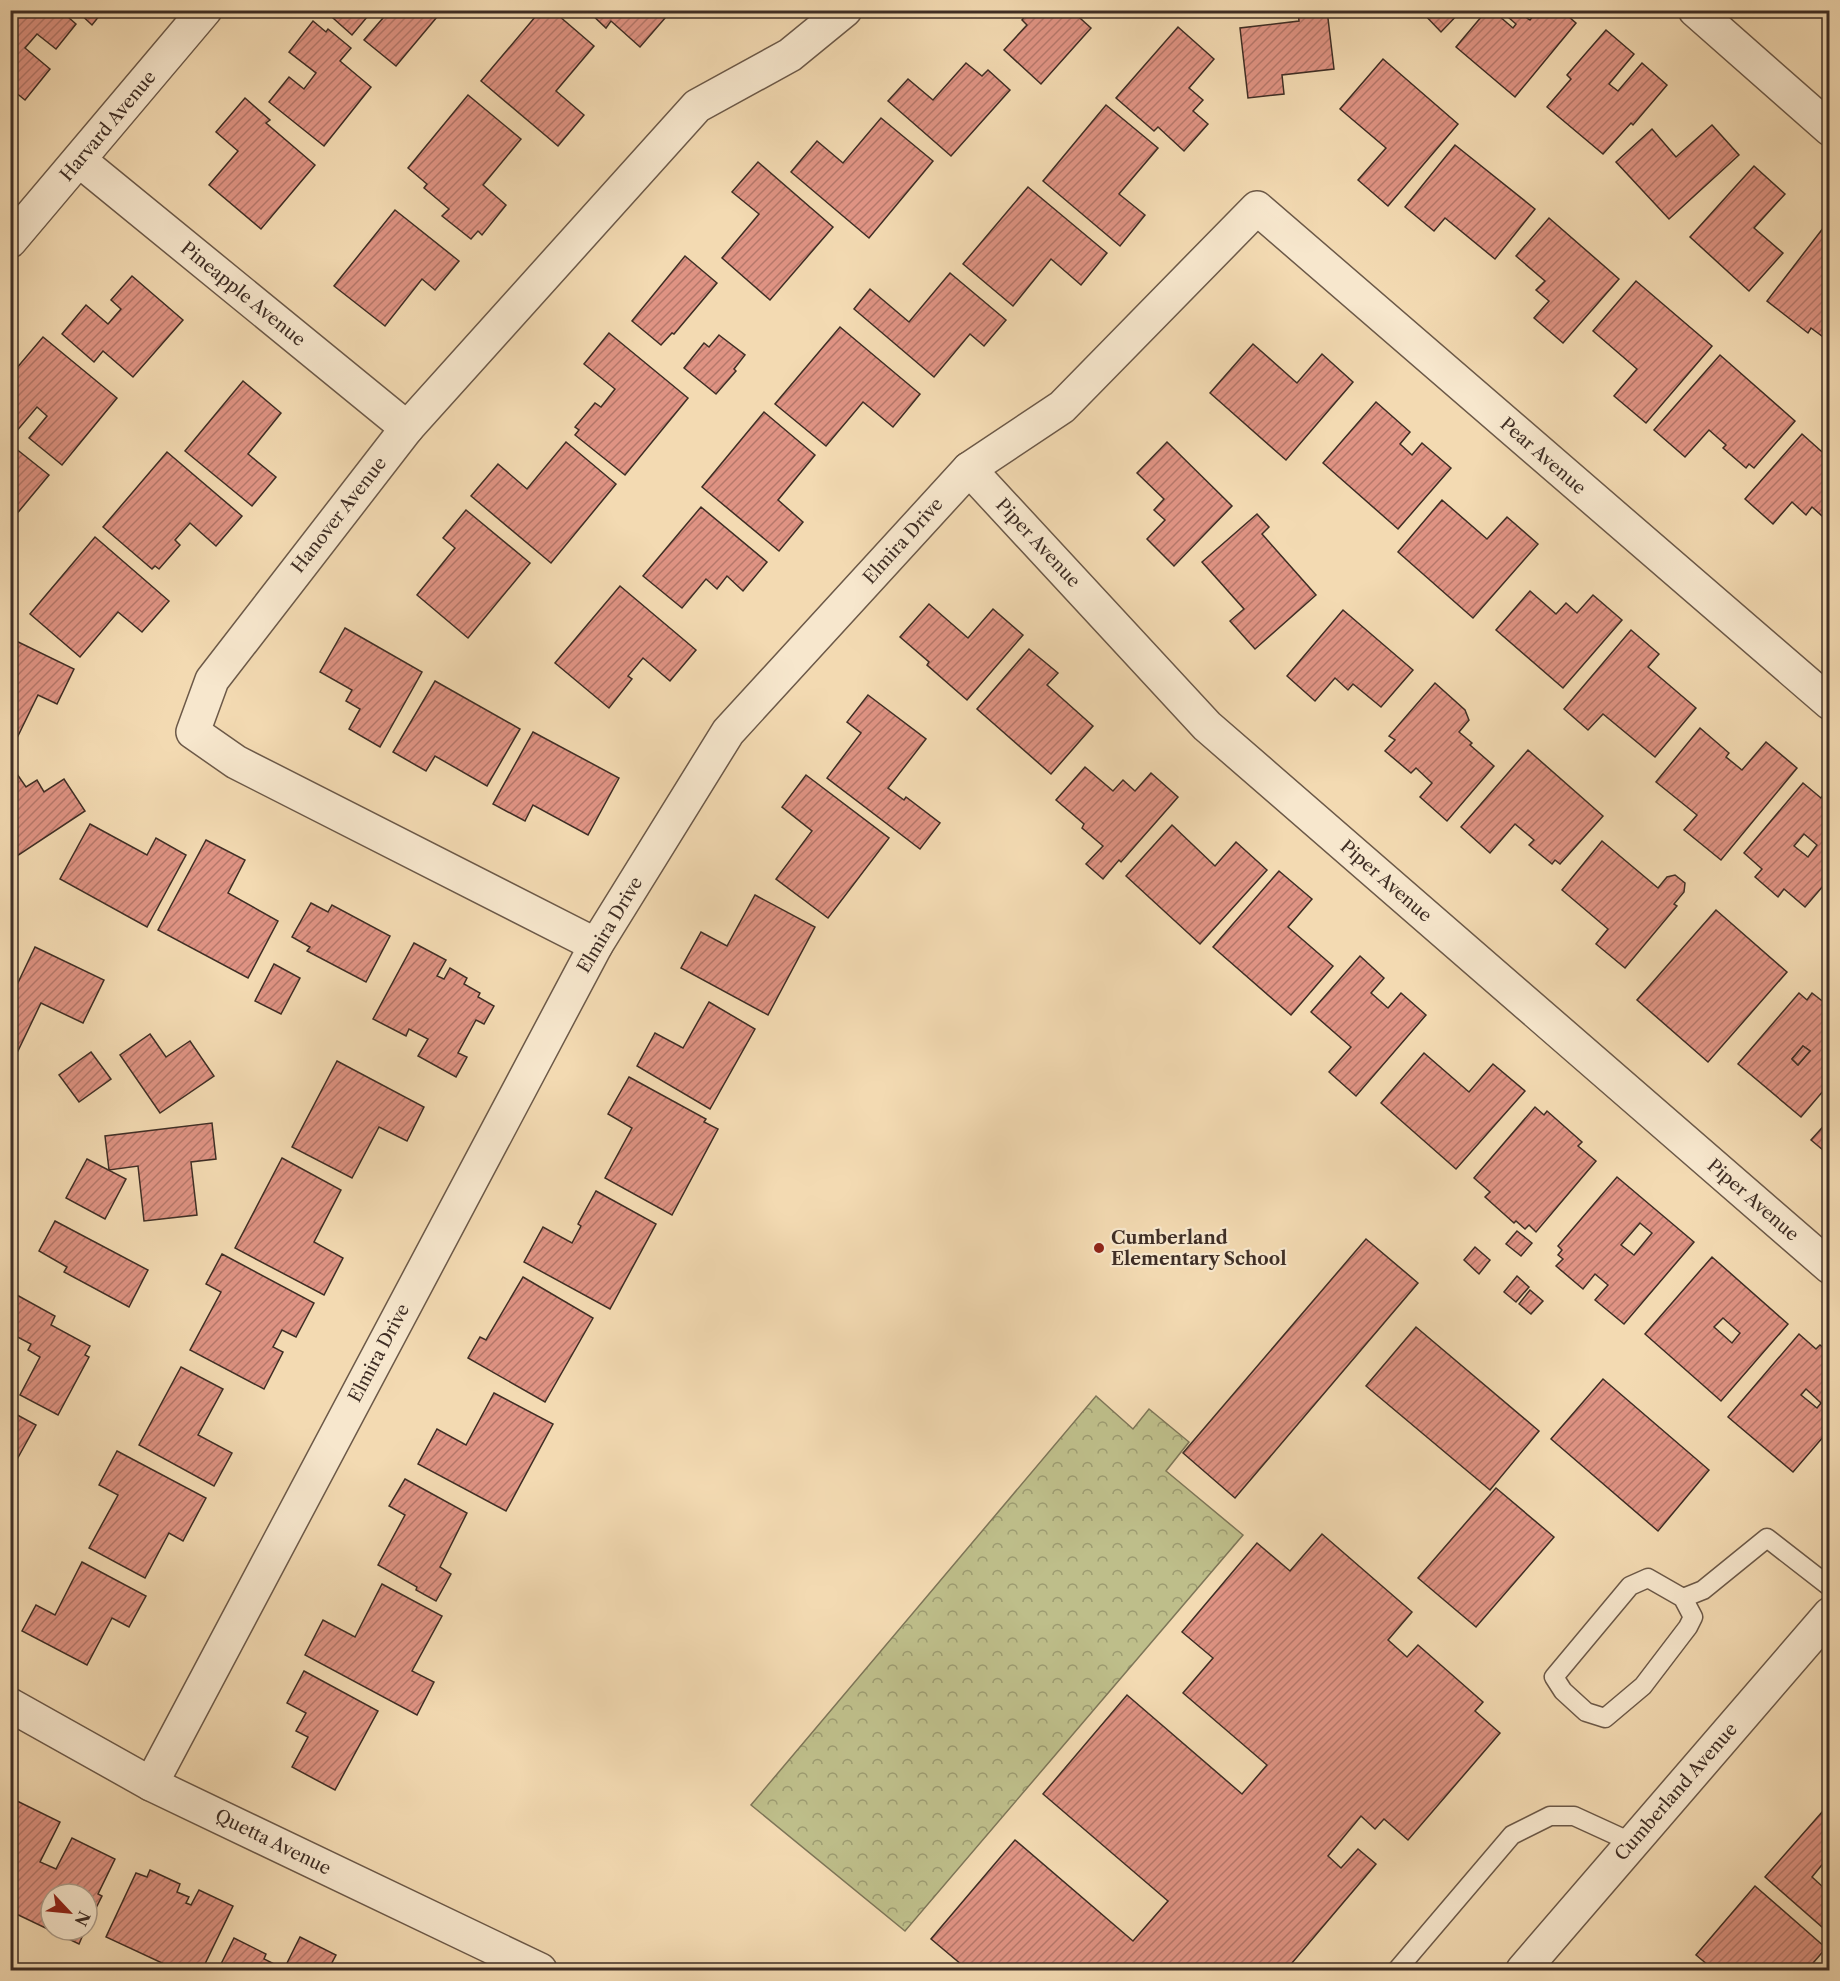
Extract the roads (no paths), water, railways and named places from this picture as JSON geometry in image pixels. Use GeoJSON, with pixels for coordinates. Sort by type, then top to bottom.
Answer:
{"type":"FeatureCollection","features":[{"type":"Feature","properties":{"kind":"street","name":"Harvard Avenue"},"geometry":{"type":"LineString","coordinates":[[10,241],[205,10]]}},
{"type":"Feature","properties":{"kind":"street","name":"Hanover Avenue"},"geometry":{"type":"LineString","coordinates":[[596,945],[236,762],[193,732],[212,680],[407,428],[697,106],[790,55],[845,10]]}},
{"type":"Feature","properties":{"kind":"street"},"geometry":{"type":"LineString","coordinates":[[1695,10],[1830,129]]}},
{"type":"Feature","properties":{"kind":"street","name":"Pineapple Avenue"},"geometry":{"type":"LineString","coordinates":[[79,160],[407,428]]}},
{"type":"Feature","properties":{"kind":"street","name":"Elmira Drive"},"geometry":{"type":"LineString","coordinates":[[151,1784],[596,945],[728,732],[969,469],[1062,407],[1257,208]]}},
{"type":"Feature","properties":{"kind":"street","name":"Pear Avenue"},"geometry":{"type":"LineString","coordinates":[[1257,208],[1830,703]]}},
{"type":"Feature","properties":{"kind":"street","name":"Piper Avenue"},"geometry":{"type":"LineString","coordinates":[[969,469],[1207,726],[1830,1267]]}},
{"type":"Feature","properties":{"kind":"street","name":"Cumberland Avenue"},"geometry":{"type":"LineString","coordinates":[[1523,1971],[1830,1614]]}},
{"type":"Feature","properties":{"kind":"street","name":"Quetta Avenue"},"geometry":{"type":"LineString","coordinates":[[10,1705],[151,1784],[540,1971]]}},
{"type":"Feature","properties":{"kind":"lane"},"geometry":{"type":"LineString","coordinates":[[1683,1598],[1702,1590],[1767,1538],[1830,1587]]}},
{"type":"Feature","properties":{"kind":"lane"},"geometry":{"type":"LineString","coordinates":[[1648,1578],[1683,1598],[1693,1617],[1688,1627],[1643,1686],[1605,1718],[1586,1712],[1563,1691],[1554,1677],[1630,1586],[1648,1578]]}},
{"type":"Feature","properties":{"kind":"lane"},"geometry":{"type":"LineString","coordinates":[[1397,1971],[1512,1835],[1550,1816],[1574,1816],[1633,1843]]}},
{"type":"Feature","properties":{"kind":"place","name":"Cumberland Elementary School"},"geometry":{"type":"Point","coordinates":[1099,1248]}}]}
